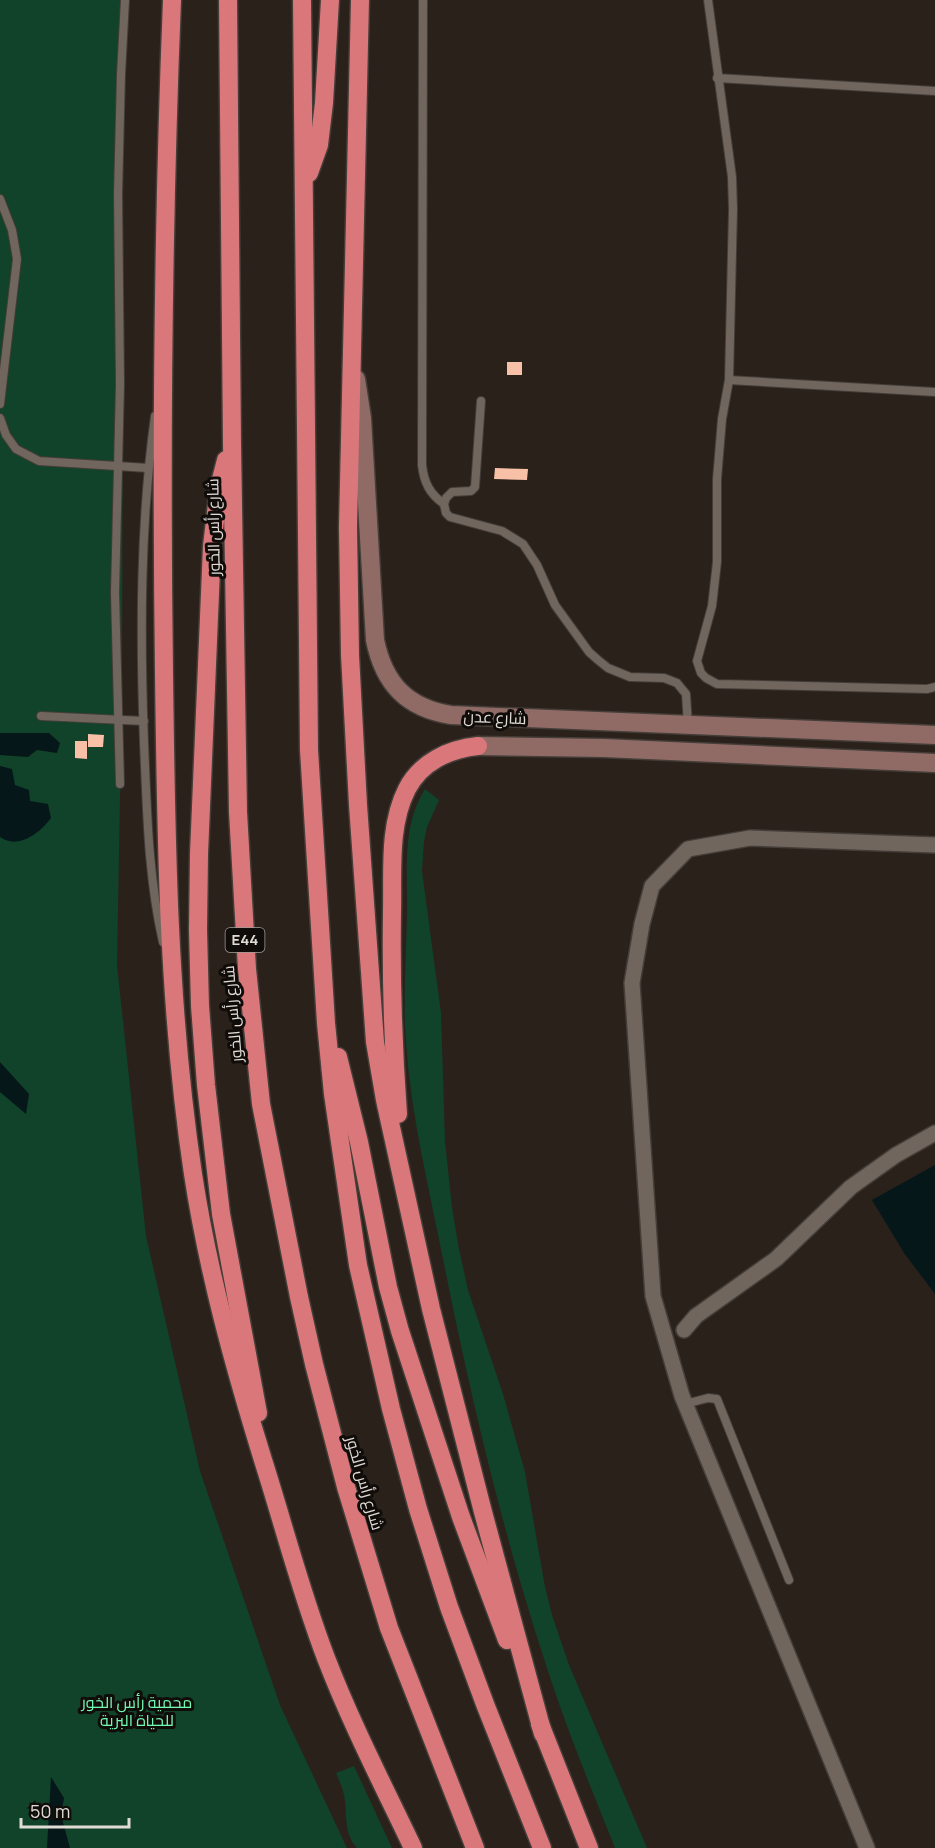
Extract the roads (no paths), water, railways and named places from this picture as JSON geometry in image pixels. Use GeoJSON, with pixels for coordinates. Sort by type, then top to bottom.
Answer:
{"type":"FeatureCollection","features":[{"type":"Feature","properties":{"kind":"highway"},"geometry":{"type":"LineString","coordinates":[[172,0],[166,134],[162,373],[165,745],[171,975],[179,1072],[204,1232],[230,1350],[283,1533],[326,1658],[351,1721],[413,1848]]}},
{"type":"Feature","properties":{"kind":"highway","name":"شارع رأس الخور"},"geometry":{"type":"LineString","coordinates":[[228,0],[238,812],[248,979],[261,1104],[301,1309],[346,1487],[389,1628],[475,1848]]}},
{"type":"Feature","properties":{"kind":"highway"},"geometry":{"type":"LineString","coordinates":[[302,0],[309,750],[326,1023],[333,1094],[358,1265],[391,1409],[418,1509],[449,1607],[484,1704],[542,1848]]}},
{"type":"Feature","properties":{"kind":"highway"},"geometry":{"type":"LineString","coordinates":[[304,186],[319,145],[324,103],[330,0]]}},
{"type":"Feature","properties":{"kind":"highway"},"geometry":{"type":"LineString","coordinates":[[360,0],[348,527],[350,655],[365,917],[375,1042],[385,1100],[430,1309],[543,1734]]}},
{"type":"Feature","properties":{"kind":"highway"},"geometry":{"type":"LineString","coordinates":[[232,444],[219,487],[212,546],[199,854],[200,1006],[206,1085],[221,1214],[256,1397],[264,1463]]}},
{"type":"Feature","properties":{"kind":"highway"},"geometry":{"type":"LineString","coordinates":[[402,1172],[392,1005],[396,819],[408,787],[424,768],[433,760],[452,751],[478,746]]}},
{"type":"Feature","properties":{"kind":"highway"},"geometry":{"type":"LineString","coordinates":[[326,1023],[347,1088],[388,1287],[400,1332],[465,1528],[589,1848]]}},
{"type":"Feature","properties":{"kind":"street","name":"شارع عدن"},"geometry":{"type":"LineString","coordinates":[[352,362],[362,418],[375,640],[379,659],[385,672],[400,692],[422,707],[435,713],[451,715],[935,735]]}},
{"type":"Feature","properties":{"kind":"street","name":"شارع عدن"},"geometry":{"type":"LineString","coordinates":[[478,746],[603,748],[935,763]]}},
{"type":"Feature","properties":{"kind":"street"},"geometry":{"type":"LineString","coordinates":[[867,1848],[686,1404],[653,1296],[632,983],[642,924],[652,886],[688,849],[750,838],[935,845]]}},
{"type":"Feature","properties":{"kind":"street"},"geometry":{"type":"LineString","coordinates":[[684,1330],[696,1316],[776,1259],[851,1187],[896,1155],[935,1133]]}},
{"type":"Feature","properties":{"kind":"lane"},"geometry":{"type":"LineString","coordinates":[[120,784],[115,593],[118,467],[118,194],[125,0]]}},
{"type":"Feature","properties":{"kind":"lane"},"geometry":{"type":"LineString","coordinates":[[423,0],[422,465],[423,477],[428,488],[444,504]]}},
{"type":"Feature","properties":{"kind":"lane"},"geometry":{"type":"LineString","coordinates":[[708,0],[732,177],[733,209],[729,380],[718,451],[715,588],[708,624],[698,654],[699,667],[706,678],[717,684],[935,687]]}},
{"type":"Feature","properties":{"kind":"lane"},"geometry":{"type":"LineString","coordinates":[[717,78],[935,92]]}},
{"type":"Feature","properties":{"kind":"lane"},"geometry":{"type":"LineString","coordinates":[[0,199],[12,231],[17,259],[0,404]]}},
{"type":"Feature","properties":{"kind":"lane"},"geometry":{"type":"LineString","coordinates":[[162,373],[148,468],[143,538],[142,639],[150,860],[158,917],[171,975]]}},
{"type":"Feature","properties":{"kind":"lane"},"geometry":{"type":"LineString","coordinates":[[729,380],[935,392]]}},
{"type":"Feature","properties":{"kind":"lane"},"geometry":{"type":"LineString","coordinates":[[481,401],[476,487],[468,491],[452,492],[444,504],[446,513],[450,517],[502,531],[523,544],[537,565],[558,611],[598,660],[608,668],[630,677],[664,678],[677,682],[686,694],[688,725]]}},
{"type":"Feature","properties":{"kind":"lane"},"geometry":{"type":"LineString","coordinates":[[0,418],[10,442],[23,454],[39,461],[148,468]]}},
{"type":"Feature","properties":{"kind":"lane"},"geometry":{"type":"LineString","coordinates":[[41,716],[144,721]]}},
{"type":"Feature","properties":{"kind":"lane"},"geometry":{"type":"LineString","coordinates":[[686,1404],[708,1398],[717,1400],[789,1580]]}},
{"type":"Feature","properties":{"kind":"park label","name":"محمية رأس الخور للحياة البرية"},"geometry":{"type":"Point","coordinates":[137,1711]}}]}
